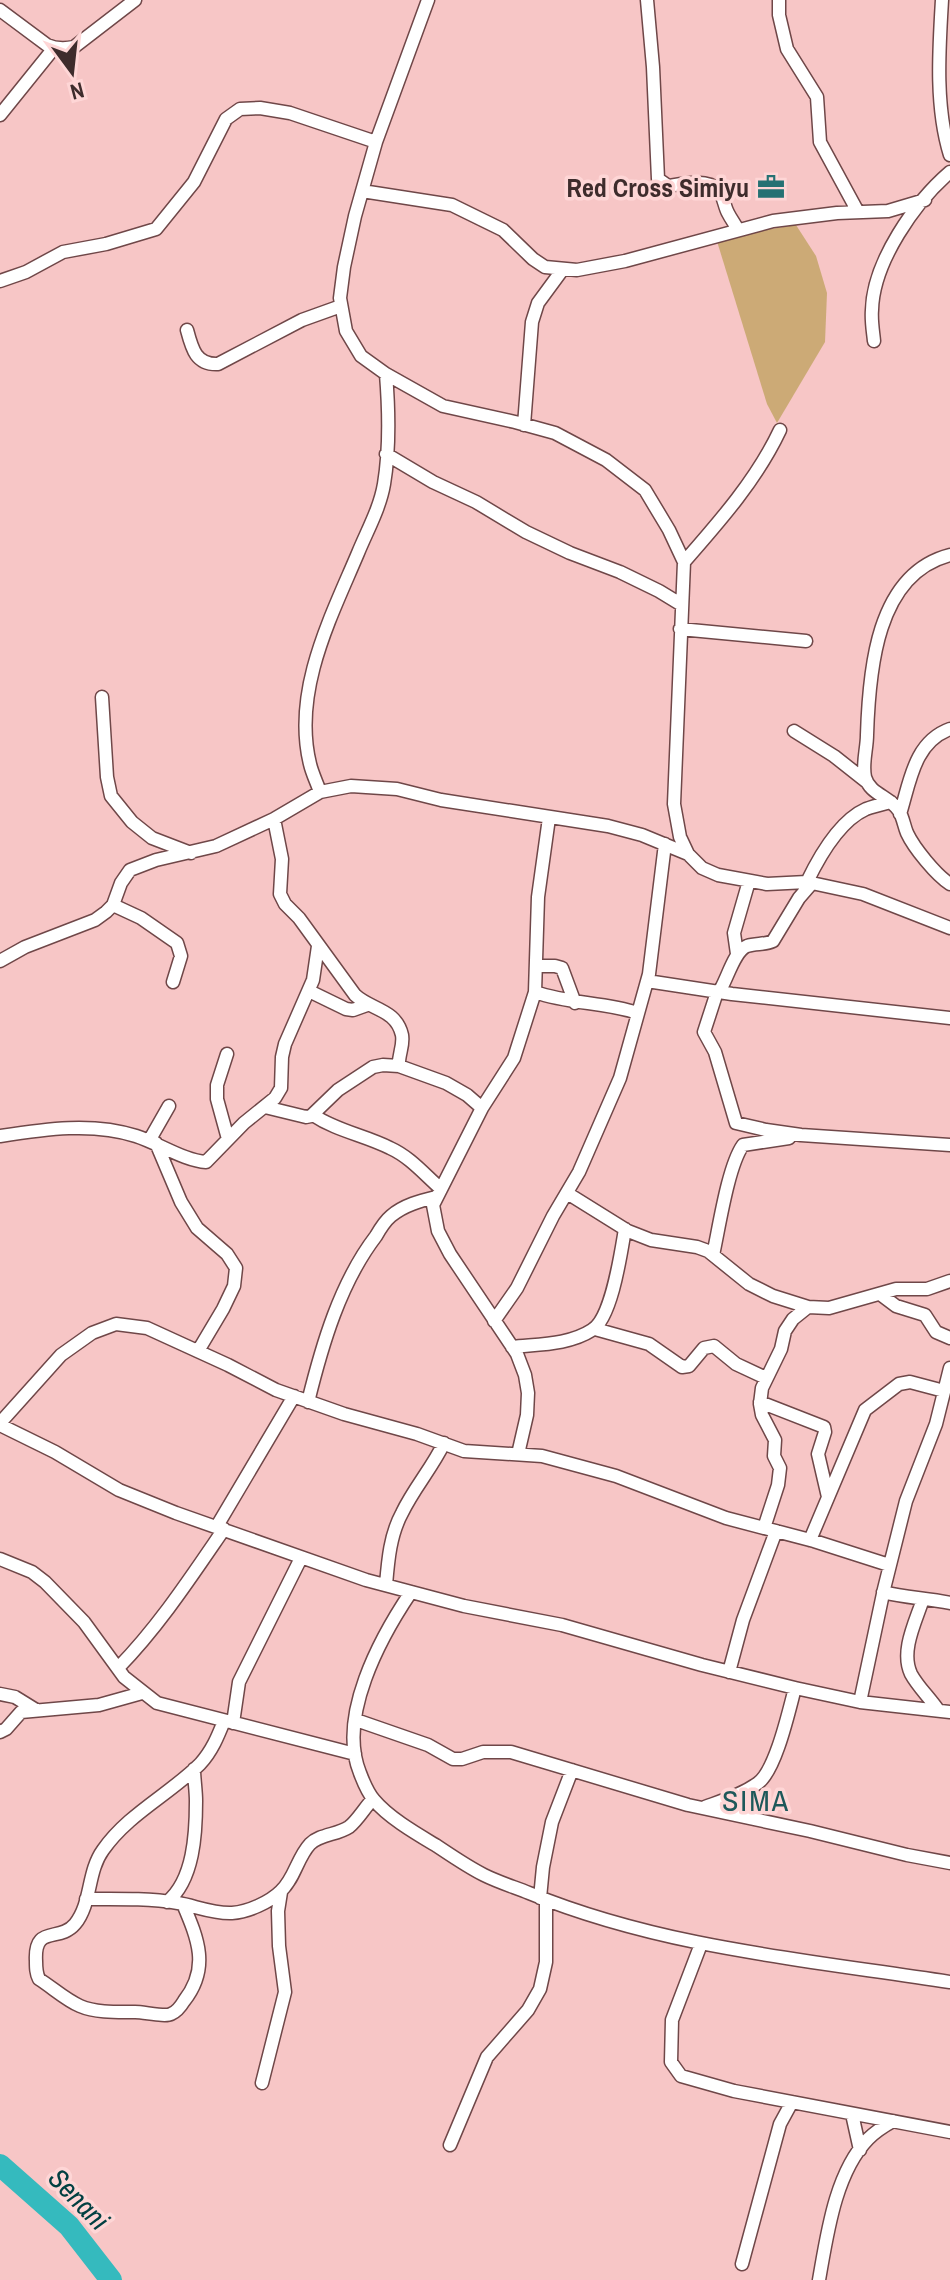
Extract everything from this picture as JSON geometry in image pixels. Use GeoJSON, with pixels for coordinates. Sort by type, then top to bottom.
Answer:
{"type":"FeatureCollection","features":[{"type":"Feature","properties":{"kind":"street"},"geometry":{"type":"LineString","coordinates":[[0,10],[54,48],[74,47],[135,0]]}},
{"type":"Feature","properties":{"kind":"street"},"geometry":{"type":"LineString","coordinates":[[428,0],[376,142],[362,191],[340,298],[346,331],[361,356],[443,406],[555,433],[606,460],[645,490],[684,562],[674,804],[680,837],[688,854],[702,868],[718,875],[767,884],[809,883],[863,894],[950,928]]}},
{"type":"Feature","properties":{"kind":"street"},"geometry":{"type":"LineString","coordinates":[[647,0],[658,179],[668,186],[685,183],[715,187],[738,230]]}},
{"type":"Feature","properties":{"kind":"street"},"geometry":{"type":"LineString","coordinates":[[779,0],[779,15],[787,49],[817,97],[820,142],[858,212]]}},
{"type":"Feature","properties":{"kind":"street"},"geometry":{"type":"LineString","coordinates":[[942,0],[941,95],[950,155]]}},
{"type":"Feature","properties":{"kind":"street"},"geometry":{"type":"LineString","coordinates":[[0,115],[54,48]]}},
{"type":"Feature","properties":{"kind":"street"},"geometry":{"type":"LineString","coordinates":[[0,281],[26,272],[63,252],[106,244],[156,229],[194,182],[226,119],[240,109],[260,108],[290,113],[376,142]]}},
{"type":"Feature","properties":{"kind":"street"},"geometry":{"type":"LineString","coordinates":[[874,341],[871,309],[875,285],[898,232],[950,172]]}},
{"type":"Feature","properties":{"kind":"street"},"geometry":{"type":"LineString","coordinates":[[362,191],[452,205],[503,230],[545,267],[577,270],[625,261],[773,221],[888,211],[925,200]]}},
{"type":"Feature","properties":{"kind":"street"},"geometry":{"type":"LineString","coordinates":[[524,425],[532,322],[538,303],[563,269]]}},
{"type":"Feature","properties":{"kind":"street"},"geometry":{"type":"LineString","coordinates":[[187,330],[199,360],[218,364],[302,320],[341,306]]}},
{"type":"Feature","properties":{"kind":"street"},"geometry":{"type":"LineString","coordinates":[[320,792],[310,764],[306,738],[307,694],[317,653],[384,485],[389,417],[386,374]]}},
{"type":"Feature","properties":{"kind":"street"},"geometry":{"type":"LineString","coordinates":[[684,562],[768,456],[780,430]]}},
{"type":"Feature","properties":{"kind":"street"},"geometry":{"type":"LineString","coordinates":[[386,454],[526,532],[620,572],[682,605]]}},
{"type":"Feature","properties":{"kind":"street"},"geometry":{"type":"LineString","coordinates":[[950,555],[918,570],[904,582],[891,603],[876,646],[864,762],[871,789],[891,802],[900,814],[908,835],[941,878],[950,884]]}},
{"type":"Feature","properties":{"kind":"street"},"geometry":{"type":"LineString","coordinates":[[680,629],[806,641]]}},
{"type":"Feature","properties":{"kind":"street"},"geometry":{"type":"LineString","coordinates":[[102,697],[111,796],[132,822],[152,838],[191,853]]}},
{"type":"Feature","properties":{"kind":"street"},"geometry":{"type":"LineString","coordinates":[[900,814],[916,760],[930,741],[950,729]]}},
{"type":"Feature","properties":{"kind":"street"},"geometry":{"type":"LineString","coordinates":[[794,731],[834,756],[867,782]]}},
{"type":"Feature","properties":{"kind":"street"},"geometry":{"type":"LineString","coordinates":[[0,961],[25,947],[95,920],[113,905],[121,883],[130,870],[156,860],[216,846],[274,819],[320,792],[351,786],[397,789],[441,800],[608,826],[642,835],[688,854]]}},
{"type":"Feature","properties":{"kind":"street"},"geometry":{"type":"LineString","coordinates":[[891,802],[864,810],[845,825],[828,846],[773,941],[739,951],[718,992],[704,1032],[715,1052],[738,1124],[801,1135],[950,1145]]}},
{"type":"Feature","properties":{"kind":"street"},"geometry":{"type":"LineString","coordinates":[[518,1454],[527,1415],[525,1375],[512,1347],[450,1254],[438,1231],[433,1205],[482,1108],[514,1058],[535,992],[538,897],[549,818]]}},
{"type":"Feature","properties":{"kind":"street"},"geometry":{"type":"LineString","coordinates":[[274,819],[282,859],[280,894],[285,904],[299,918],[355,995],[367,1005],[387,1012],[399,1027],[403,1046],[399,1066]]}},
{"type":"Feature","properties":{"kind":"street"},"geometry":{"type":"LineString","coordinates":[[494,1321],[517,1288],[579,1172],[615,1092],[647,981],[665,844]]}},
{"type":"Feature","properties":{"kind":"street"},"geometry":{"type":"LineString","coordinates":[[737,954],[734,933],[749,881]]}},
{"type":"Feature","properties":{"kind":"street"},"geometry":{"type":"LineString","coordinates":[[113,905],[141,918],[177,943],[181,956],[173,982]]}},
{"type":"Feature","properties":{"kind":"street"},"geometry":{"type":"LineString","coordinates":[[0,1136],[69,1128],[108,1129],[206,1162],[244,1123],[275,1098],[281,1088],[285,1044],[309,991],[318,946]]}},
{"type":"Feature","properties":{"kind":"street"},"geometry":{"type":"LineString","coordinates":[[536,966],[562,968],[575,1003]]}},
{"type":"Feature","properties":{"kind":"street"},"geometry":{"type":"LineString","coordinates":[[647,981],[950,1018]]}},
{"type":"Feature","properties":{"kind":"street"},"geometry":{"type":"LineString","coordinates":[[309,991],[346,1009],[367,1005]]}},
{"type":"Feature","properties":{"kind":"street"},"geometry":{"type":"LineString","coordinates":[[535,992],[575,1003],[616,1006],[638,1013]]}},
{"type":"Feature","properties":{"kind":"street"},"geometry":{"type":"LineString","coordinates":[[227,1054],[217,1085],[217,1099],[228,1139]]}},
{"type":"Feature","properties":{"kind":"street"},"geometry":{"type":"LineString","coordinates":[[265,1107],[306,1117],[313,1115],[338,1090],[373,1067],[383,1065],[399,1066],[454,1087],[482,1108]]}},
{"type":"Feature","properties":{"kind":"street"},"geometry":{"type":"LineString","coordinates":[[152,1142],[169,1106]]}},
{"type":"Feature","properties":{"kind":"street"},"geometry":{"type":"LineString","coordinates":[[313,1115],[338,1129],[404,1155],[438,1193]]}},
{"type":"Feature","properties":{"kind":"street"},"geometry":{"type":"LineString","coordinates":[[713,1255],[728,1188],[743,1145],[801,1135]]}},
{"type":"Feature","properties":{"kind":"street"},"geometry":{"type":"LineString","coordinates":[[152,1142],[197,1228],[227,1254],[236,1268],[234,1286],[198,1351]]}},
{"type":"Feature","properties":{"kind":"street"},"geometry":{"type":"LineString","coordinates":[[308,1402],[338,1306],[349,1279],[371,1241],[390,1216],[438,1193]]}},
{"type":"Feature","properties":{"kind":"street"},"geometry":{"type":"LineString","coordinates":[[567,1193],[625,1229],[651,1240],[697,1247],[713,1255],[749,1284],[773,1296],[808,1307],[829,1308],[896,1289],[927,1289],[950,1281]]}},
{"type":"Feature","properties":{"kind":"street"},"geometry":{"type":"LineString","coordinates":[[512,1347],[570,1340],[595,1329],[607,1309],[625,1229]]}},
{"type":"Feature","properties":{"kind":"street"},"geometry":{"type":"LineString","coordinates":[[880,1294],[896,1306],[925,1315],[936,1332],[950,1338]]}},
{"type":"Feature","properties":{"kind":"street"},"geometry":{"type":"LineString","coordinates":[[729,1672],[770,1529],[780,1468],[774,1456],[775,1440],[762,1415],[760,1402],[785,1331],[793,1319],[808,1307]]}},
{"type":"Feature","properties":{"kind":"street"},"geometry":{"type":"LineString","coordinates":[[889,1565],[726,1518],[616,1476],[542,1456],[464,1451],[308,1402],[276,1390],[147,1328],[116,1324],[92,1333],[61,1355],[0,1424],[119,1490],[301,1558],[386,1585],[464,1606],[562,1625],[795,1688],[860,1702],[944,1711]]}},
{"type":"Feature","properties":{"kind":"street"},"geometry":{"type":"LineString","coordinates":[[595,1329],[649,1344],[682,1367],[689,1366],[704,1348],[714,1346],[736,1364],[766,1378]]}},
{"type":"Feature","properties":{"kind":"street"},"geometry":{"type":"LineString","coordinates":[[860,1702],[906,1501],[936,1424],[950,1368]]}},
{"type":"Feature","properties":{"kind":"street"},"geometry":{"type":"LineString","coordinates":[[810,1540],[865,1410],[899,1384],[910,1382],[947,1388]]}},
{"type":"Feature","properties":{"kind":"street"},"geometry":{"type":"LineString","coordinates":[[118,1668],[141,1645],[170,1607],[221,1528],[294,1396]]}},
{"type":"Feature","properties":{"kind":"street"},"geometry":{"type":"LineString","coordinates":[[760,1402],[824,1427],[818,1454],[828,1497]]}},
{"type":"Feature","properties":{"kind":"street"},"geometry":{"type":"LineString","coordinates":[[386,1585],[388,1560],[401,1515],[444,1443]]}},
{"type":"Feature","properties":{"kind":"street"},"geometry":{"type":"LineString","coordinates":[[183,1904],[198,1943],[199,1972],[193,1990],[174,2014],[168,2016],[81,2007],[39,1979],[36,1973],[38,1941],[74,1926],[81,1915],[95,1862],[105,1846],[144,1809],[194,1769],[229,1722],[239,1682],[301,1558]]}},
{"type":"Feature","properties":{"kind":"street"},"geometry":{"type":"LineString","coordinates":[[0,1559],[32,1572],[45,1582],[84,1622],[124,1677],[157,1703],[355,1754]]}},
{"type":"Feature","properties":{"kind":"street"},"geometry":{"type":"LineString","coordinates":[[411,1592],[392,1619],[378,1648],[357,1705],[355,1754],[359,1772],[373,1799],[411,1830],[483,1875],[567,1909],[627,1926],[701,1944],[804,1962],[950,1982]]}},
{"type":"Feature","properties":{"kind":"street"},"geometry":{"type":"LineString","coordinates":[[883,1592],[950,1603]]}},
{"type":"Feature","properties":{"kind":"street"},"geometry":{"type":"LineString","coordinates":[[923,1599],[909,1646],[908,1662],[910,1672],[944,1711]]}},
{"type":"Feature","properties":{"kind":"street"},"geometry":{"type":"LineString","coordinates":[[702,1808],[740,1794],[761,1781],[769,1770],[786,1724],[795,1688]]}},
{"type":"Feature","properties":{"kind":"street"},"geometry":{"type":"LineString","coordinates":[[0,1732],[21,1712],[99,1705],[142,1693]]}},
{"type":"Feature","properties":{"kind":"street"},"geometry":{"type":"LineString","coordinates":[[0,1694],[15,1697],[36,1710]]}},
{"type":"Feature","properties":{"kind":"street"},"geometry":{"type":"LineString","coordinates":[[356,1720],[428,1745],[453,1759],[483,1752],[511,1752],[702,1808],[950,1863]]}},
{"type":"Feature","properties":{"kind":"street"},"geometry":{"type":"LineString","coordinates":[[167,1902],[178,1893],[187,1873],[196,1799],[194,1769]]}},
{"type":"Feature","properties":{"kind":"street"},"geometry":{"type":"LineString","coordinates":[[450,2145],[487,2057],[528,2010],[540,1989],[546,1962],[543,1899],[552,1822],[572,1770]]}},
{"type":"Feature","properties":{"kind":"street"},"geometry":{"type":"LineString","coordinates":[[86,1899],[167,1902],[222,1913],[234,1913],[262,1904],[281,1892],[310,1845],[319,1838],[349,1827],[373,1799]]}},
{"type":"Feature","properties":{"kind":"street"},"geometry":{"type":"LineString","coordinates":[[262,2083],[285,1992],[278,1911],[281,1892]]}},
{"type":"Feature","properties":{"kind":"street"},"geometry":{"type":"LineString","coordinates":[[701,1944],[672,2020],[671,2062],[681,2076],[792,2102],[950,2132]]}},
{"type":"Feature","properties":{"kind":"street"},"geometry":{"type":"LineString","coordinates":[[742,2264],[780,2124],[792,2102]]}},
{"type":"Feature","properties":{"kind":"street"},"geometry":{"type":"LineString","coordinates":[[852,2114],[860,2150]]}},
{"type":"Feature","properties":{"kind":"street"},"geometry":{"type":"LineString","coordinates":[[819,2280],[832,2213],[846,2172],[867,2140],[893,2121]]}},
{"type":"Feature","properties":{"kind":"shaded area"},"geometry":{"type":"Polygon","coordinates":[[[796,225],[816,256],[827,293],[825,342],[777,423],[767,404],[716,238],[796,225]]]}},
{"type":"Feature","properties":{"kind":"waterway","name":"Senani"},"geometry":{"type":"LineString","coordinates":[[0,2165],[69,2226],[111,2280]]}},
{"type":"Feature","properties":{"kind":"place","name":"Red Cross Simiyu"},"geometry":{"type":"Point","coordinates":[771,187]}},
{"type":"Feature","properties":{"kind":"district","name":"SIMA"},"geometry":{"type":"Point","coordinates":[756,1800]}}]}
